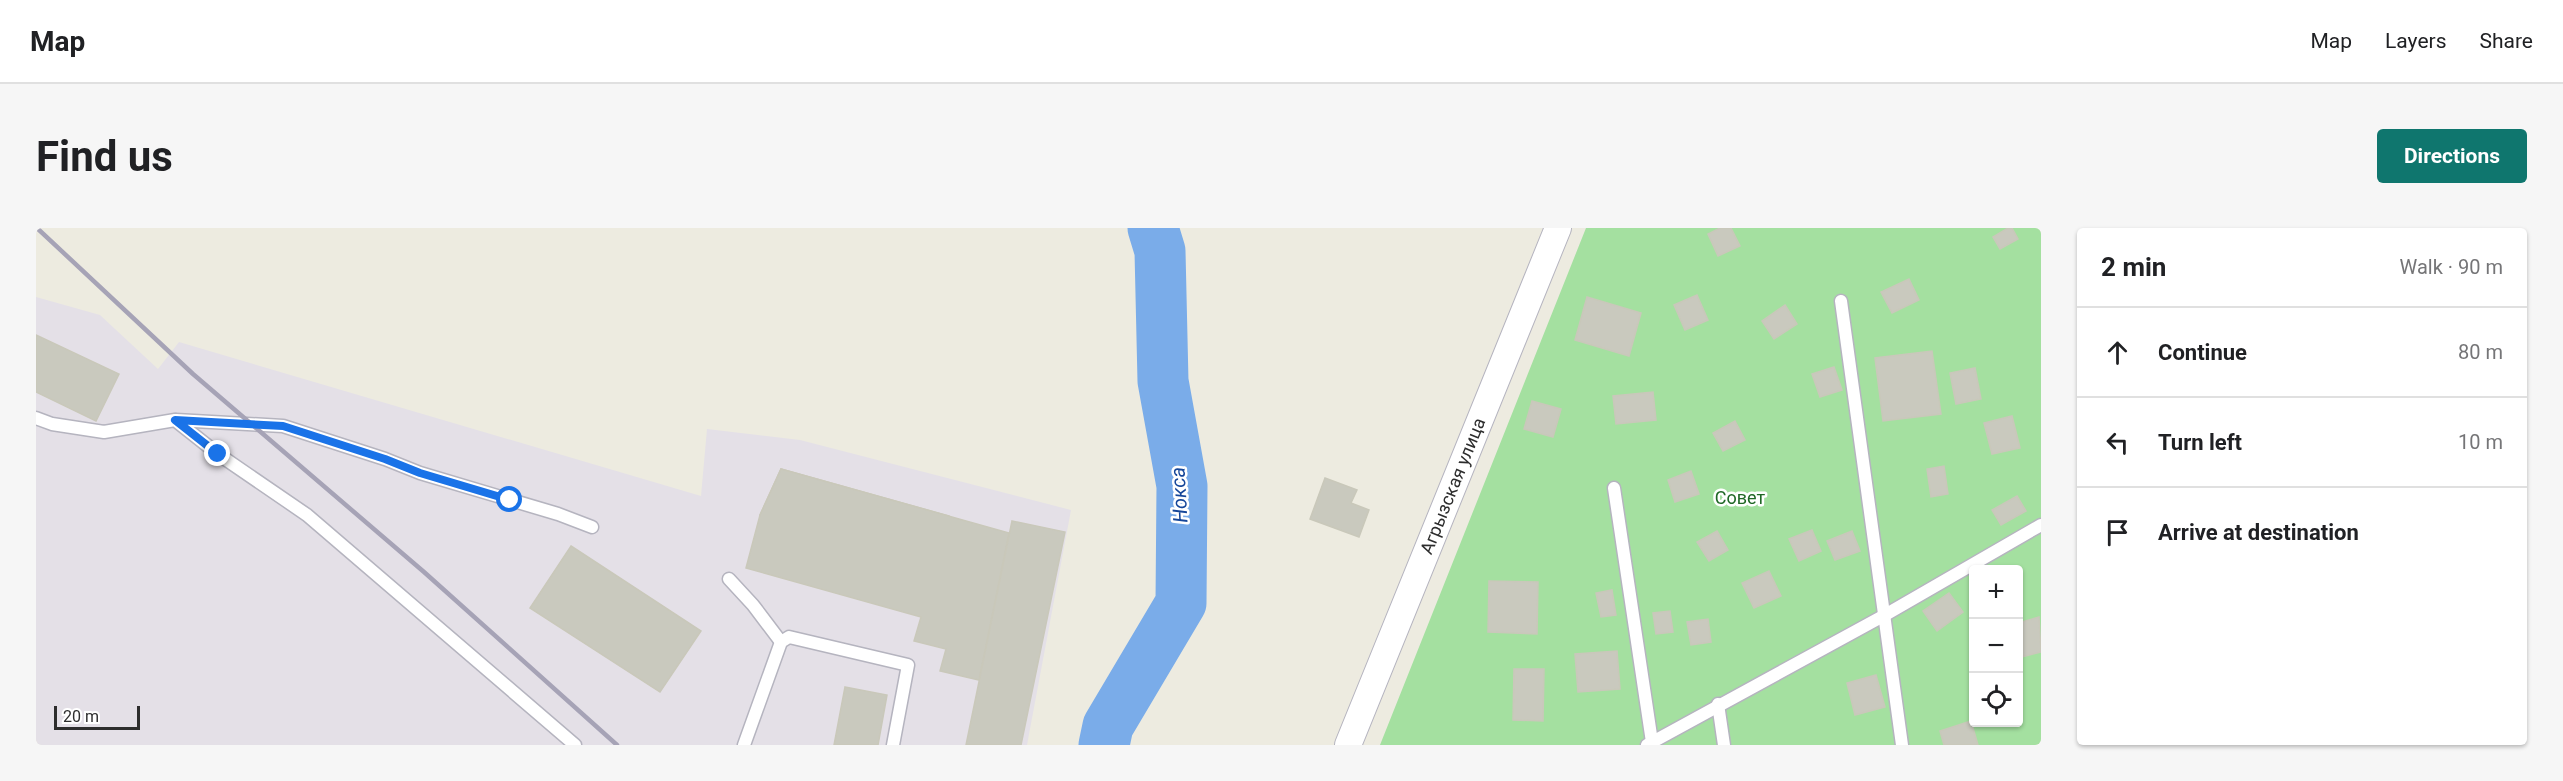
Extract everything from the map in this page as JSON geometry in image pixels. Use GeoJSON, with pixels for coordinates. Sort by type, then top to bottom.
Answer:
{"type":"FeatureCollection","features":[{"type":"Feature","properties":{"kind":"street","name":"Агрызская улица"},"geometry":{"type":"LineString","coordinates":[[1348,745],[1557,228]]}},
{"type":"Feature","properties":{"kind":"lane"},"geometry":{"type":"LineString","coordinates":[[1841,301],[1902,745]]}},
{"type":"Feature","properties":{"kind":"lane"},"geometry":{"type":"LineString","coordinates":[[36,418],[52,424],[104,432],[175,420],[283,426],[385,459],[420,473],[558,514],[592,527]]}},
{"type":"Feature","properties":{"kind":"lane"},"geometry":{"type":"LineString","coordinates":[[175,420],[218,454],[308,516],[575,745]]}},
{"type":"Feature","properties":{"kind":"lane"},"geometry":{"type":"LineString","coordinates":[[1614,488],[1650,743],[1885,615],[2041,525]]}},
{"type":"Feature","properties":{"kind":"lane"},"geometry":{"type":"LineString","coordinates":[[729,579],[781,642]]}},
{"type":"Feature","properties":{"kind":"lane"},"geometry":{"type":"LineString","coordinates":[[744,745],[781,642],[789,637],[908,665],[894,745]]}},
{"type":"Feature","properties":{"kind":"lane"},"geometry":{"type":"LineString","coordinates":[[1718,704],[1724,745]]}},
{"type":"Feature","properties":{"kind":"shaded area"},"geometry":{"type":"Polygon","coordinates":[[[36,297],[100,315],[158,369],[179,342],[701,496],[707,429],[800,440],[1071,510],[1027,745],[36,745],[36,297]]]}},
{"type":"Feature","properties":{"kind":"green space","name":"Совет"},"geometry":{"type":"Polygon","coordinates":[[[1586,228],[2041,228],[2041,745],[1380,745],[1586,228]]]}},
{"type":"Feature","properties":{"kind":"building"},"geometry":{"type":"Polygon","coordinates":[[[1720,228],[1731,228],[1740,246],[1718,256],[1708,234],[1720,228]]]}},
{"type":"Feature","properties":{"kind":"building"},"geometry":{"type":"Polygon","coordinates":[[[2012,228],[2018,239],[2000,249],[1993,237],[2012,228]]]}},
{"type":"Feature","properties":{"kind":"building"},"geometry":{"type":"Polygon","coordinates":[[[1909,279],[1919,300],[1892,313],[1881,292],[1909,279]]]}},
{"type":"Feature","properties":{"kind":"building"},"geometry":{"type":"Polygon","coordinates":[[[1697,295],[1708,320],[1685,330],[1674,305],[1697,295]]]}},
{"type":"Feature","properties":{"kind":"building"},"geometry":{"type":"Polygon","coordinates":[[[1587,297],[1641,313],[1629,356],[1575,340],[1587,297]]]}},
{"type":"Feature","properties":{"kind":"building"},"geometry":{"type":"Polygon","coordinates":[[[1785,305],[1797,324],[1774,339],[1762,321],[1785,305]]]}},
{"type":"Feature","properties":{"kind":"building"},"geometry":{"type":"Polygon","coordinates":[[[36,335],[119,374],[96,421],[36,392],[36,335]]]}},
{"type":"Feature","properties":{"kind":"building"},"geometry":{"type":"Polygon","coordinates":[[[1932,351],[1941,414],[1883,421],[1875,358],[1932,351]]]}},
{"type":"Feature","properties":{"kind":"building"},"geometry":{"type":"Polygon","coordinates":[[[1834,367],[1842,390],[1820,397],[1812,374],[1834,367]]]}},
{"type":"Feature","properties":{"kind":"building"},"geometry":{"type":"Polygon","coordinates":[[[1975,368],[1981,399],[1956,404],[1950,373],[1975,368]]]}},
{"type":"Feature","properties":{"kind":"building"},"geometry":{"type":"Polygon","coordinates":[[[1653,392],[1656,420],[1616,424],[1613,396],[1653,392]]]}},
{"type":"Feature","properties":{"kind":"building"},"geometry":{"type":"Polygon","coordinates":[[[1532,401],[1561,409],[1553,437],[1524,429],[1532,401]]]}},
{"type":"Feature","properties":{"kind":"building"},"geometry":{"type":"Polygon","coordinates":[[[2012,416],[2020,448],[1992,454],[1984,423],[2012,416]]]}},
{"type":"Feature","properties":{"kind":"building"},"geometry":{"type":"Polygon","coordinates":[[[1735,421],[1745,440],[1723,451],[1713,433],[1735,421]]]}},
{"type":"Feature","properties":{"kind":"building"},"geometry":{"type":"Polygon","coordinates":[[[1944,466],[1948,494],[1931,497],[1927,469],[1944,466]]]}},
{"type":"Feature","properties":{"kind":"building"},"geometry":{"type":"Polygon","coordinates":[[[781,469],[949,516],[935,565],[760,515],[781,469]]]}},
{"type":"Feature","properties":{"kind":"building"},"geometry":{"type":"Polygon","coordinates":[[[781,469],[1009,533],[979,680],[940,671],[946,649],[914,641],[921,617],[746,568],[760,515],[781,469]]]}},
{"type":"Feature","properties":{"kind":"building"},"geometry":{"type":"Polygon","coordinates":[[[1691,471],[1699,494],[1675,502],[1668,480],[1691,471]]]}},
{"type":"Feature","properties":{"kind":"building"},"geometry":{"type":"Polygon","coordinates":[[[1325,478],[1357,490],[1351,503],[1369,510],[1359,537],[1310,519],[1325,478]]]}},
{"type":"Feature","properties":{"kind":"building"},"geometry":{"type":"Polygon","coordinates":[[[2017,496],[2026,511],[2001,525],[1992,510],[2017,496]]]}},
{"type":"Feature","properties":{"kind":"building"},"geometry":{"type":"Polygon","coordinates":[[[1012,521],[1065,532],[1021,745],[966,745],[1012,521]]]}},
{"type":"Feature","properties":{"kind":"building"},"geometry":{"type":"Polygon","coordinates":[[[1812,530],[1821,551],[1799,561],[1789,539],[1812,530]]]}},
{"type":"Feature","properties":{"kind":"building"},"geometry":{"type":"Polygon","coordinates":[[[1717,531],[1728,550],[1709,561],[1697,542],[1717,531]]]}},
{"type":"Feature","properties":{"kind":"building"},"geometry":{"type":"Polygon","coordinates":[[[1852,531],[1860,551],[1835,560],[1827,541],[1852,531]]]}},
{"type":"Feature","properties":{"kind":"building"},"geometry":{"type":"Polygon","coordinates":[[[571,546],[701,631],[660,692],[530,608],[571,546]]]}},
{"type":"Feature","properties":{"kind":"building"},"geometry":{"type":"Polygon","coordinates":[[[1769,571],[1781,596],[1754,608],[1742,583],[1769,571]]]}},
{"type":"Feature","properties":{"kind":"building"},"geometry":{"type":"Polygon","coordinates":[[[1489,581],[1538,582],[1537,634],[1488,632],[1489,581]]]}},
{"type":"Feature","properties":{"kind":"building"},"geometry":{"type":"Polygon","coordinates":[[[1612,590],[1616,615],[1601,617],[1596,593],[1612,590]]]}},
{"type":"Feature","properties":{"kind":"building"},"geometry":{"type":"Polygon","coordinates":[[[1949,593],[1963,612],[1937,631],[1923,611],[1949,593]]]}},
{"type":"Feature","properties":{"kind":"building"},"geometry":{"type":"Polygon","coordinates":[[[1670,611],[1673,632],[1656,634],[1653,613],[1670,611]]]}},
{"type":"Feature","properties":{"kind":"building"},"geometry":{"type":"Polygon","coordinates":[[[2039,617],[2041,652],[2023,657],[2023,622],[2039,617]]]}},
{"type":"Feature","properties":{"kind":"building"},"geometry":{"type":"Polygon","coordinates":[[[1708,619],[1711,642],[1691,645],[1687,622],[1708,619]]]}},
{"type":"Feature","properties":{"kind":"building"},"geometry":{"type":"Polygon","coordinates":[[[1617,651],[1620,689],[1578,692],[1575,654],[1617,651]]]}},
{"type":"Feature","properties":{"kind":"building"},"geometry":{"type":"Polygon","coordinates":[[[1514,669],[1544,669],[1543,721],[1513,720],[1514,669]]]}},
{"type":"Feature","properties":{"kind":"building"},"geometry":{"type":"Polygon","coordinates":[[[1876,675],[1885,707],[1855,715],[1847,683],[1876,675]]]}},
{"type":"Feature","properties":{"kind":"building"},"geometry":{"type":"Polygon","coordinates":[[[845,687],[887,695],[878,745],[834,745],[845,687]]]}},
{"type":"Feature","properties":{"kind":"building"},"geometry":{"type":"Polygon","coordinates":[[[1969,722],[1969,727],[1973,727],[1978,745],[1944,745],[1940,731],[1969,722]]]}},
{"type":"Feature","properties":{"kind":"waterway","name":"Нокса"},"geometry":{"type":"LineString","coordinates":[[1104,745],[1108,726],[1181,603],[1182,486],[1163,381],[1160,251],[1153,228]]}},
{"type":"Feature","properties":{"kind":"railway"},"geometry":{"type":"LineString","coordinates":[[37,228],[193,374],[424,572],[617,745]]}},
{"type":"Feature","properties":{"kind":"route"},"geometry":{"type":"LineString","coordinates":[[218,454],[175,420],[283,426],[385,459],[420,473],[510,500]]}}]}
